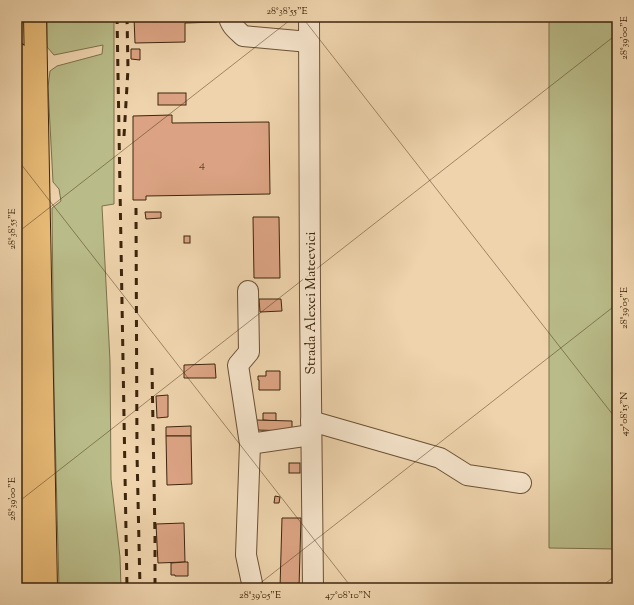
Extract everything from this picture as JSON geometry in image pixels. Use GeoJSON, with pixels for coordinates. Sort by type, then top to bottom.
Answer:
{"type":"FeatureCollection","features":[{"type":"Feature","properties":{"kind":"highway"},"geometry":{"type":"LineString","coordinates":[[35,17],[46,588]]}},
{"type":"Feature","properties":{"kind":"highway"},"geometry":{"type":"LineString","coordinates":[[17,54],[29,588]]}},
{"type":"Feature","properties":{"kind":"street"},"geometry":{"type":"LineString","coordinates":[[229,17],[229,22],[243,36],[309,42]]}},
{"type":"Feature","properties":{"kind":"street","name":"Strada Alexei Mateevici"},"geometry":{"type":"LineString","coordinates":[[309,17],[313,588]]}},
{"type":"Feature","properties":{"kind":"street"},"geometry":{"type":"LineString","coordinates":[[248,291],[249,352],[238,365],[250,444],[246,555],[253,588]]}},
{"type":"Feature","properties":{"kind":"street"},"geometry":{"type":"LineString","coordinates":[[250,444],[311,428],[440,458],[467,475],[521,484]]}},
{"type":"Feature","properties":{"kind":"green space"},"geometry":{"type":"Polygon","coordinates":[[[47,17],[114,17],[114,204],[102,206],[110,361],[111,479],[120,557],[121,588],[59,588],[54,390],[52,208],[61,201],[59,189],[53,182],[48,87],[50,71],[57,66],[102,54],[103,45],[54,55],[47,47],[47,17]]]}},
{"type":"Feature","properties":{"kind":"green space"},"geometry":{"type":"Polygon","coordinates":[[[549,17],[617,17],[617,549],[549,548],[549,17]]]}},
{"type":"Feature","properties":{"kind":"building"},"geometry":{"type":"Polygon","coordinates":[[[134,17],[217,17],[217,22],[185,23],[185,42],[135,43],[134,17]]]}},
{"type":"Feature","properties":{"kind":"building"},"geometry":{"type":"Polygon","coordinates":[[[131,49],[140,49],[140,60],[131,59],[131,49]]]}},
{"type":"Feature","properties":{"kind":"building"},"geometry":{"type":"Polygon","coordinates":[[[158,93],[186,93],[186,105],[158,105],[158,93]]]}},
{"type":"Feature","properties":{"kind":"building"},"geometry":{"type":"Polygon","coordinates":[[[172,115],[172,123],[269,122],[270,194],[146,196],[146,200],[133,200],[133,116],[172,115]]]}},
{"type":"Feature","properties":{"kind":"building"},"geometry":{"type":"Polygon","coordinates":[[[145,212],[161,212],[161,218],[146,219],[145,212]]]}},
{"type":"Feature","properties":{"kind":"building"},"geometry":{"type":"Polygon","coordinates":[[[253,217],[279,217],[280,278],[254,278],[253,217]]]}},
{"type":"Feature","properties":{"kind":"building"},"geometry":{"type":"Polygon","coordinates":[[[184,236],[190,236],[190,243],[184,243],[184,236]]]}},
{"type":"Feature","properties":{"kind":"building"},"geometry":{"type":"Polygon","coordinates":[[[259,299],[281,299],[282,311],[260,312],[259,299]]]}},
{"type":"Feature","properties":{"kind":"building"},"geometry":{"type":"Polygon","coordinates":[[[215,364],[216,378],[184,378],[184,365],[215,364]]]}},
{"type":"Feature","properties":{"kind":"building"},"geometry":{"type":"Polygon","coordinates":[[[266,371],[280,371],[280,390],[259,390],[258,376],[266,376],[266,371]]]}},
{"type":"Feature","properties":{"kind":"building"},"geometry":{"type":"Polygon","coordinates":[[[168,395],[168,417],[157,418],[156,396],[168,395]]]}},
{"type":"Feature","properties":{"kind":"building"},"geometry":{"type":"Polygon","coordinates":[[[263,413],[276,413],[276,421],[263,420],[263,413]]]}},
{"type":"Feature","properties":{"kind":"building"},"geometry":{"type":"Polygon","coordinates":[[[256,420],[292,421],[292,431],[256,430],[256,420]]]}},
{"type":"Feature","properties":{"kind":"building"},"geometry":{"type":"Polygon","coordinates":[[[191,426],[191,436],[166,436],[166,427],[191,426]]]}},
{"type":"Feature","properties":{"kind":"building"},"geometry":{"type":"Polygon","coordinates":[[[166,436],[191,436],[192,484],[167,485],[166,436]]]}},
{"type":"Feature","properties":{"kind":"building"},"geometry":{"type":"Polygon","coordinates":[[[289,463],[300,463],[300,473],[289,473],[289,463]]]}},
{"type":"Feature","properties":{"kind":"building"},"geometry":{"type":"Polygon","coordinates":[[[275,496],[280,497],[279,503],[274,503],[275,496]]]}},
{"type":"Feature","properties":{"kind":"building"},"geometry":{"type":"Polygon","coordinates":[[[282,518],[301,518],[299,588],[280,588],[282,518]]]}},
{"type":"Feature","properties":{"kind":"building"},"geometry":{"type":"Polygon","coordinates":[[[184,523],[185,562],[158,563],[156,524],[184,523]]]}},
{"type":"Feature","properties":{"kind":"building"},"geometry":{"type":"Polygon","coordinates":[[[188,562],[188,576],[171,575],[171,563],[188,562]]]}},
{"type":"Feature","properties":{"kind":"railway"},"geometry":{"type":"LineString","coordinates":[[117,17],[127,588]]}},
{"type":"Feature","properties":{"kind":"railway"},"geometry":{"type":"LineString","coordinates":[[124,136],[128,69],[127,17]]}},
{"type":"Feature","properties":{"kind":"railway"},"geometry":{"type":"LineString","coordinates":[[136,208],[137,454],[140,588]]}},
{"type":"Feature","properties":{"kind":"railway"},"geometry":{"type":"LineString","coordinates":[[152,368],[155,588]]}}]}
